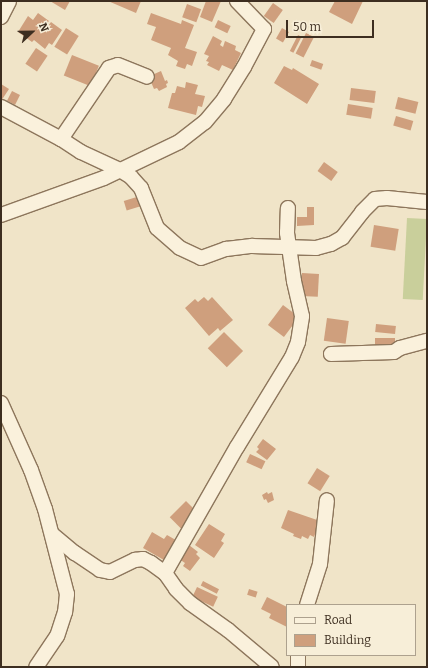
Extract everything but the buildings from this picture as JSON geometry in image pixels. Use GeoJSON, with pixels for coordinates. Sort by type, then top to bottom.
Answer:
{"type":"FeatureCollection","features":[{"type":"Feature","properties":{"kind":"street"},"geometry":{"type":"LineString","coordinates":[[1,17],[9,1]]}},
{"type":"Feature","properties":{"kind":"street"},"geometry":{"type":"LineString","coordinates":[[1,215],[104,178],[158,153],[189,135],[205,122],[224,99],[244,67],[264,29],[237,1]]}},
{"type":"Feature","properties":{"kind":"street"},"geometry":{"type":"LineString","coordinates":[[61,139],[109,68],[118,65],[147,76]]}},
{"type":"Feature","properties":{"kind":"street"},"geometry":{"type":"LineString","coordinates":[[1,107],[61,139],[81,152],[120,170],[131,177],[142,188],[157,228],[180,248],[193,256],[201,258],[226,249],[252,246],[316,248],[331,244],[342,238],[362,212],[376,200],[387,198],[427,202]]}},
{"type":"Feature","properties":{"kind":"street"},"geometry":{"type":"LineString","coordinates":[[165,573],[292,357],[301,328],[302,316],[294,281],[287,233],[288,208]]}},
{"type":"Feature","properties":{"kind":"street"},"geometry":{"type":"LineString","coordinates":[[331,354],[394,352],[400,348],[427,341]]}},
{"type":"Feature","properties":{"kind":"street"},"geometry":{"type":"LineString","coordinates":[[1,403],[31,470],[52,534],[67,594],[65,612],[57,636],[36,667]]}},
{"type":"Feature","properties":{"kind":"street"},"geometry":{"type":"LineString","coordinates":[[307,604],[320,564],[327,500]]}},
{"type":"Feature","properties":{"kind":"street"},"geometry":{"type":"LineString","coordinates":[[52,534],[75,553],[100,570],[110,572],[135,560],[143,559],[165,573],[176,589],[190,603],[228,630],[272,667]]}},
{"type":"Feature","properties":{"kind":"street"},"geometry":{"type":"LineString","coordinates":[[298,656],[298,667]]}},
{"type":"Feature","properties":{"kind":"green space"},"geometry":{"type":"Polygon","coordinates":[[[407,218],[427,219],[423,300],[403,299],[407,218]]]}}]}
